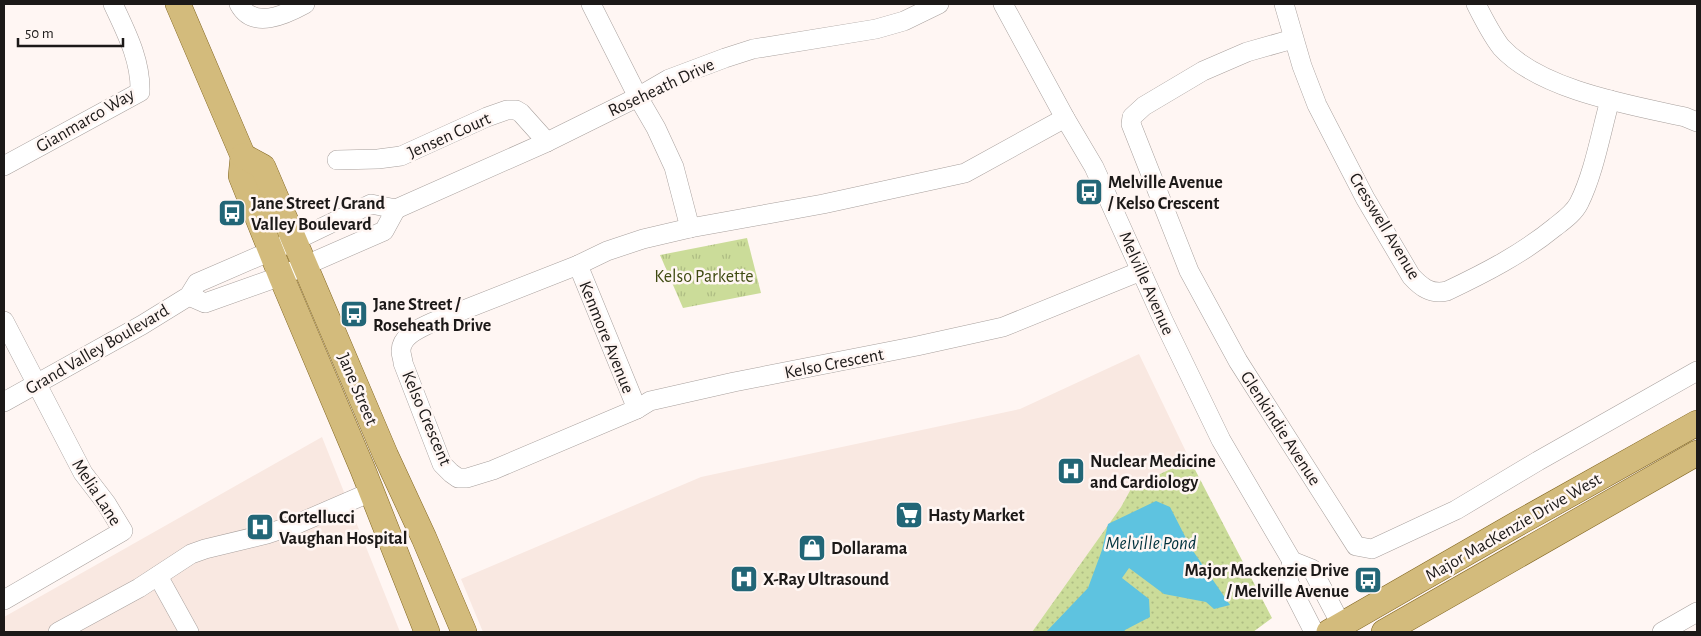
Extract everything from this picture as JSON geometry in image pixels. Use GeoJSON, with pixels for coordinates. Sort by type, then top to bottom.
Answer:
{"type":"FeatureCollection","features":[{"type":"Feature","properties":{"kind":"main road","name":"Jane Street"},"geometry":{"type":"LineString","coordinates":[[178,4],[243,156],[263,167],[283,246],[281,276],[427,632]]}},
{"type":"Feature","properties":{"kind":"main road","name":"Jane Street"},"geometry":{"type":"LineString","coordinates":[[283,246],[304,265],[464,632]]}},
{"type":"Feature","properties":{"kind":"main road","name":"Major MacKenzie Drive West"},"geometry":{"type":"LineString","coordinates":[[1339,630],[1515,525],[1697,423]]}},
{"type":"Feature","properties":{"kind":"main road","name":"Major MacKenzie Drive West"},"geometry":{"type":"LineString","coordinates":[[1384,632],[1697,453]]}},
{"type":"Feature","properties":{"kind":"street","name":"Gianmarco Way"},"geometry":{"type":"LineString","coordinates":[[4,166],[140,92],[137,58],[113,4]]}},
{"type":"Feature","properties":{"kind":"street"},"geometry":{"type":"LineString","coordinates":[[239,4],[247,14],[262,20],[278,16],[305,4]]}},
{"type":"Feature","properties":{"kind":"street"},"geometry":{"type":"LineString","coordinates":[[591,4],[638,97],[656,128],[674,167],[690,228]]}},
{"type":"Feature","properties":{"kind":"street","name":"Roseheath Drive"},"geometry":{"type":"LineString","coordinates":[[396,209],[547,142],[638,97],[669,79],[753,49],[876,29],[904,21],[939,4]]}},
{"type":"Feature","properties":{"kind":"street","name":"Melville Avenue"},"geometry":{"type":"LineString","coordinates":[[1003,4],[1094,167],[1185,367],[1222,440],[1292,560]]}},
{"type":"Feature","properties":{"kind":"street","name":"Cresswell Avenue"},"geometry":{"type":"LineString","coordinates":[[1284,4],[1293,39],[1317,105],[1364,198],[1411,276],[1419,285],[1438,293],[1447,291],[1497,267],[1535,243],[1566,218],[1578,205],[1587,186],[1610,100]]}},
{"type":"Feature","properties":{"kind":"street"},"geometry":{"type":"LineString","coordinates":[[1476,4],[1500,46],[1514,59],[1534,72],[1573,89],[1610,100],[1685,117],[1697,122]]}},
{"type":"Feature","properties":{"kind":"street","name":"Glenkindie Avenue"},"geometry":{"type":"LineString","coordinates":[[1293,39],[1247,52],[1203,70],[1144,106],[1132,117],[1131,124],[1189,271],[1201,294],[1238,361],[1356,546],[1372,549],[1456,510],[1538,460],[1697,371]]}},
{"type":"Feature","properties":{"kind":"street","name":"Jensen Court"},"geometry":{"type":"LineString","coordinates":[[337,160],[378,159],[401,156],[487,117],[507,110],[516,110],[521,113],[547,142]]}},
{"type":"Feature","properties":{"kind":"street","name":"Kelso Crescent"},"geometry":{"type":"LineString","coordinates":[[1065,118],[965,173],[823,204],[690,228],[643,239],[607,251],[578,265],[433,322],[412,333],[403,342],[401,351],[442,464],[450,473],[458,478],[467,478],[493,470],[637,409],[650,401],[1003,327],[1141,271]]}},
{"type":"Feature","properties":{"kind":"street"},"geometry":{"type":"LineString","coordinates":[[283,246],[371,204],[396,209],[384,231],[304,265]]}},
{"type":"Feature","properties":{"kind":"street","name":"Grand Valley Boulevard"},"geometry":{"type":"LineString","coordinates":[[4,402],[142,325],[189,296],[197,283],[283,246]]}},
{"type":"Feature","properties":{"kind":"street","name":"Grand Valley Boulevard"},"geometry":{"type":"LineString","coordinates":[[189,296],[206,303],[281,276],[304,265]]}},
{"type":"Feature","properties":{"kind":"street","name":"Kenmore Avenue"},"geometry":{"type":"LineString","coordinates":[[578,265],[637,409]]}},
{"type":"Feature","properties":{"kind":"street"},"geometry":{"type":"LineString","coordinates":[[4,321],[35,384]]}},
{"type":"Feature","properties":{"kind":"street","name":"Melia Lane"},"geometry":{"type":"LineString","coordinates":[[4,600],[123,531],[106,503],[83,473],[35,384]]}},
{"type":"Feature","properties":{"kind":"street"},"geometry":{"type":"LineString","coordinates":[[58,632],[158,576],[191,554],[275,532],[371,492]]}},
{"type":"Feature","properties":{"kind":"street"},"geometry":{"type":"LineString","coordinates":[[1314,632],[1288,581],[1292,560],[1312,569],[1339,630]]}},
{"type":"Feature","properties":{"kind":"street"},"geometry":{"type":"LineString","coordinates":[[158,576],[189,632]]}},
{"type":"Feature","properties":{"kind":"street"},"geometry":{"type":"LineString","coordinates":[[1662,632],[1697,612]]}},
{"type":"Feature","properties":{"kind":"shaded area"},"geometry":{"type":"Polygon","coordinates":[[[1139,354],[1190,460],[1132,487],[1121,507],[1032,632],[483,632],[461,579],[701,477],[1020,409],[1139,354]]]}},
{"type":"Feature","properties":{"kind":"shaded area","name":"Cortellucci Vaughan Hospital"},"geometry":{"type":"Polygon","coordinates":[[[322,437],[400,632],[4,632],[4,617],[322,437]]]}},
{"type":"Feature","properties":{"kind":"green space","name":"Kelso Parkette"},"geometry":{"type":"Polygon","coordinates":[[[747,238],[761,293],[683,308],[660,255],[747,238]]]}},
{"type":"Feature","properties":{"kind":"green space"},"geometry":{"type":"Polygon","coordinates":[[[1190,460],[1272,618],[1253,632],[1032,632],[1121,507],[1132,487],[1190,460]]]}},
{"type":"Feature","properties":{"kind":"water","name":"Melville Pond"},"geometry":{"type":"Polygon","coordinates":[[[1156,501],[1170,507],[1191,548],[1230,605],[1214,609],[1206,602],[1164,594],[1129,568],[1122,578],[1149,599],[1150,617],[1124,632],[1046,632],[1088,588],[1102,550],[1108,524],[1156,501]]]}},
{"type":"Feature","properties":{"kind":"place","name":"Melville Avenue / Kelso Crescent"},"geometry":{"type":"Point","coordinates":[1089,192]}},
{"type":"Feature","properties":{"kind":"place","name":"Jane Street / Grand Valley Boulevard"},"geometry":{"type":"Point","coordinates":[232,213]}},
{"type":"Feature","properties":{"kind":"place","name":"Jane Street / Roseheath Drive"},"geometry":{"type":"Point","coordinates":[354,314]}},
{"type":"Feature","properties":{"kind":"place","name":"Nuclear Medicine and Cardiology"},"geometry":{"type":"Point","coordinates":[1071,471]}},
{"type":"Feature","properties":{"kind":"place","name":"Hasty Market"},"geometry":{"type":"Point","coordinates":[909,515]}},
{"type":"Feature","properties":{"kind":"place","name":"Cortellucci Vaughan Hospital"},"geometry":{"type":"Point","coordinates":[260,527]}},
{"type":"Feature","properties":{"kind":"place","name":"Dollarama"},"geometry":{"type":"Point","coordinates":[812,548]}},
{"type":"Feature","properties":{"kind":"place","name":"X-Ray Ultrasound"},"geometry":{"type":"Point","coordinates":[744,579]}},
{"type":"Feature","properties":{"kind":"place","name":"Major Mackenzie Drive / Melville Avenue"},"geometry":{"type":"Point","coordinates":[1368,580]}}]}
